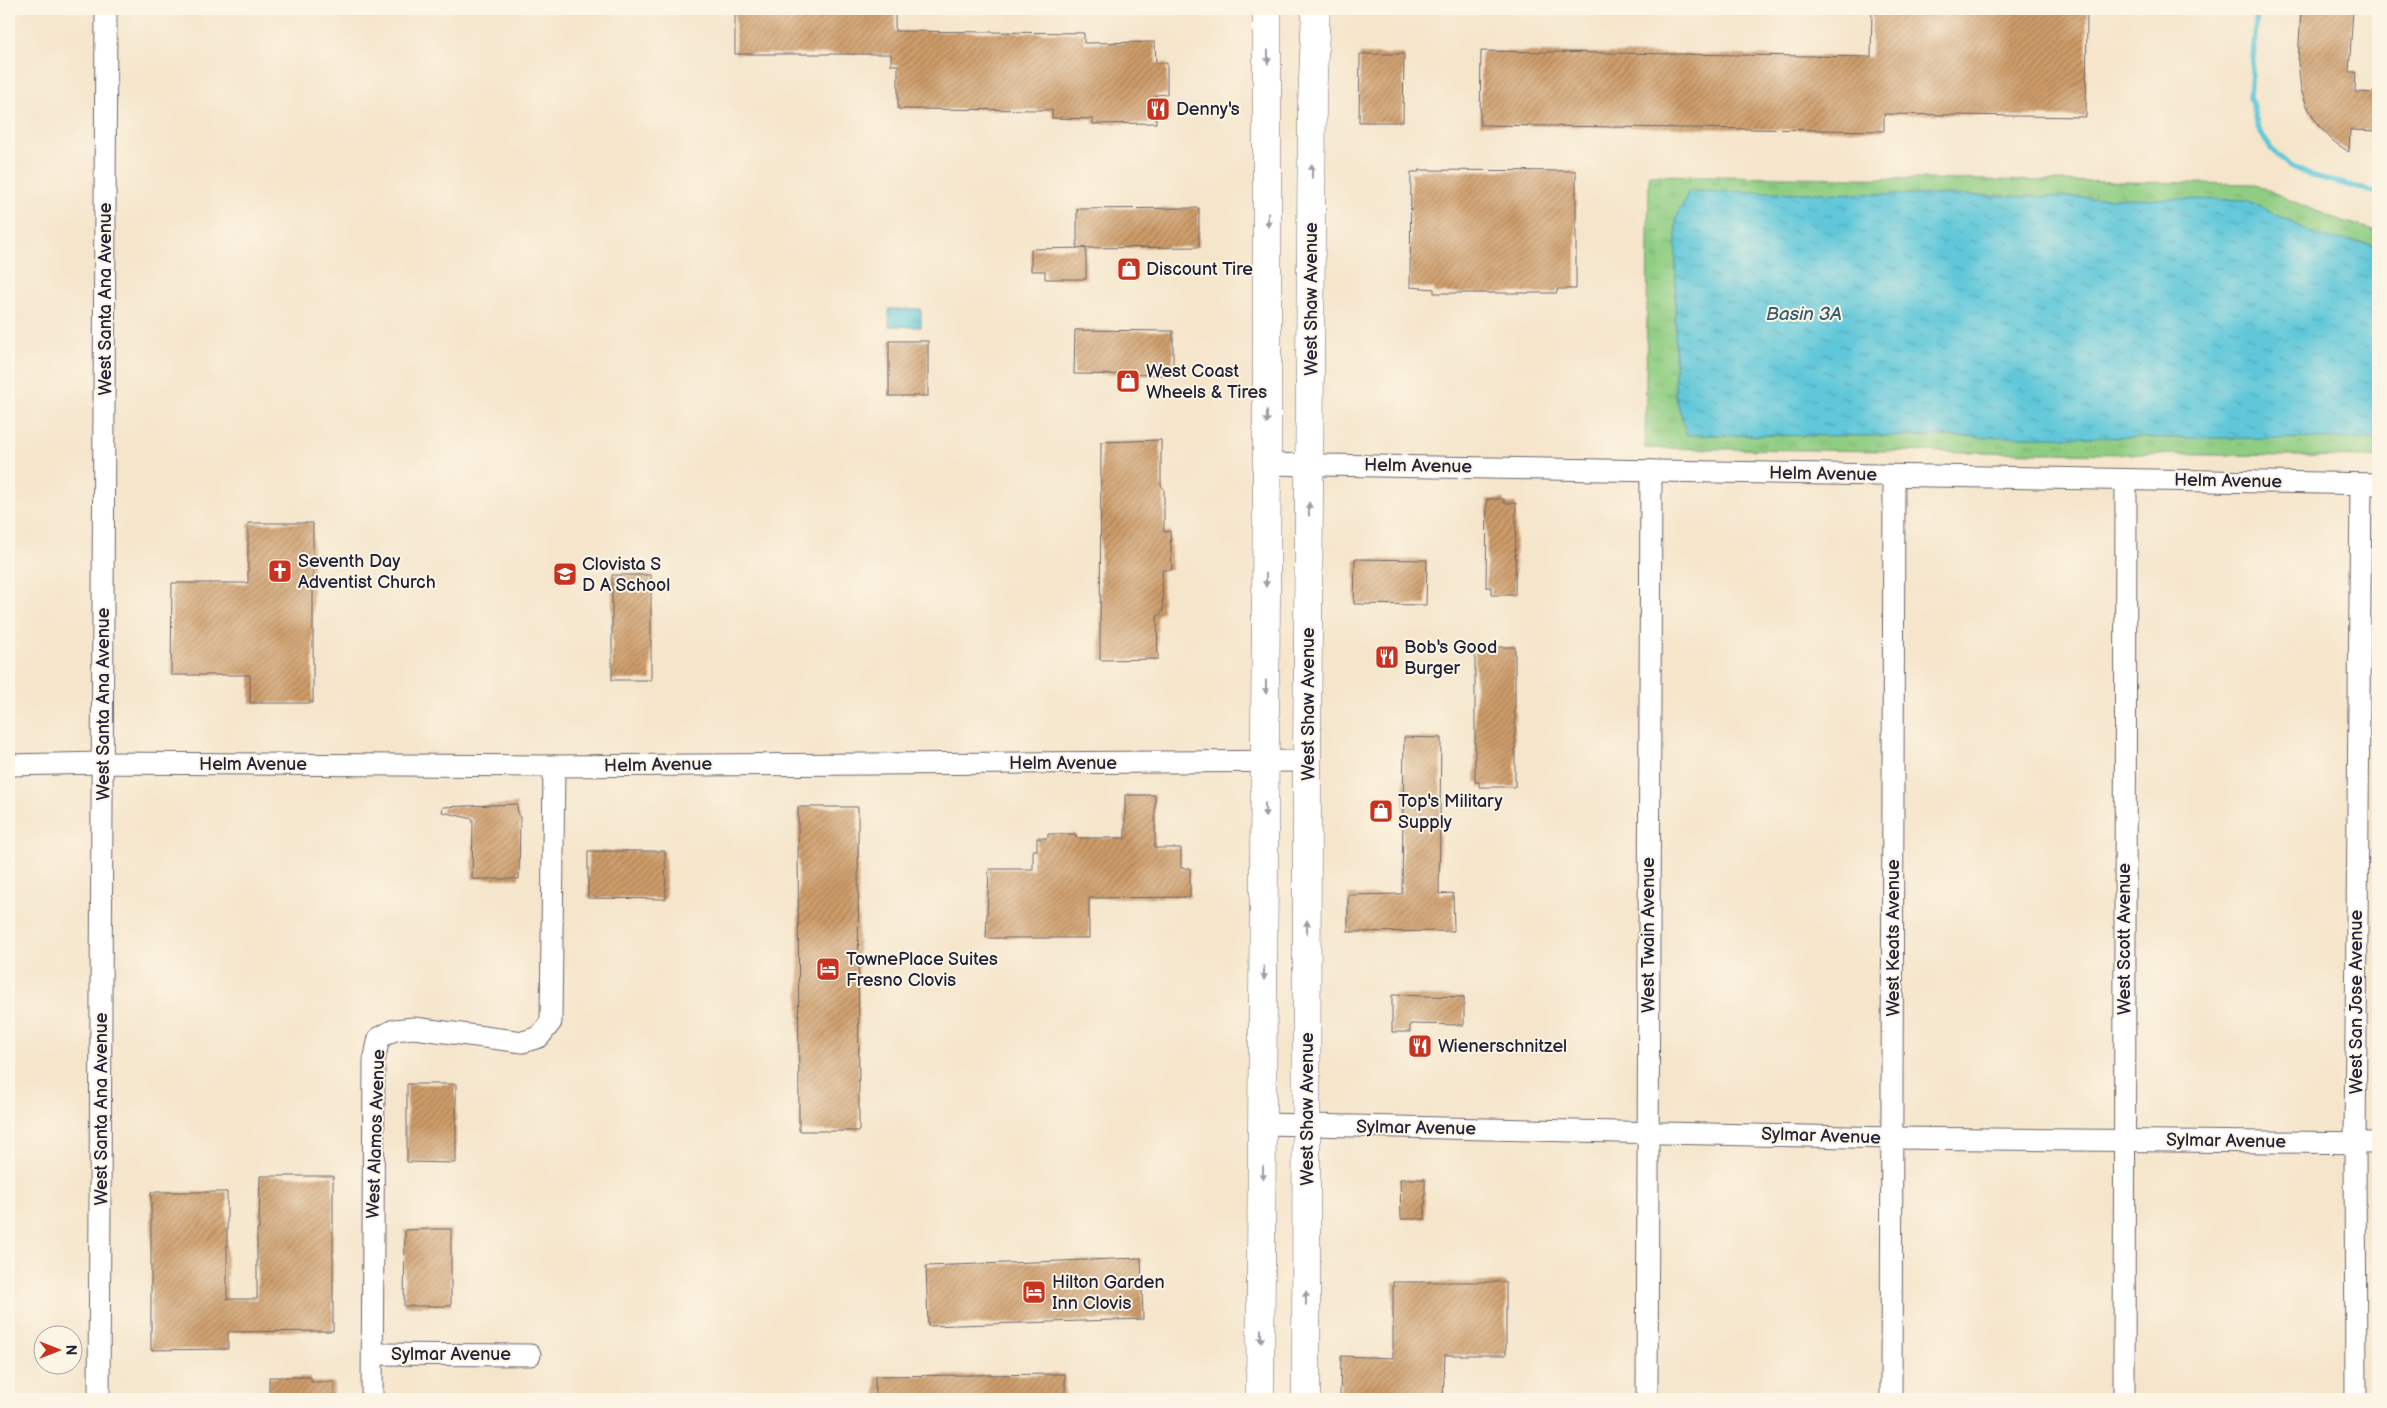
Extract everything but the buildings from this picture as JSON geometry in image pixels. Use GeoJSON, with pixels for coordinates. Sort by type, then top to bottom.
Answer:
{"type":"FeatureCollection","features":[{"type":"Feature","properties":{"kind":"main road"},"geometry":{"type":"LineString","coordinates":[[1260,1399],[1267,464],[1267,9]]}},
{"type":"Feature","properties":{"kind":"main road","name":"West Shaw Avenue"},"geometry":{"type":"LineString","coordinates":[[1306,1399],[1307,761],[1312,102],[1316,9]]}},
{"type":"Feature","properties":{"kind":"street","name":"West Santa Ana Avenue"},"geometry":{"type":"LineString","coordinates":[[99,1399],[106,9]]}},
{"type":"Feature","properties":{"kind":"street","name":"Helm Avenue"},"geometry":{"type":"LineString","coordinates":[[1267,464],[2369,484]]}},
{"type":"Feature","properties":{"kind":"street","name":"West Twain Avenue"},"geometry":{"type":"LineString","coordinates":[[1647,1399],[1651,471]]}},
{"type":"Feature","properties":{"kind":"street","name":"West Keats Avenue"},"geometry":{"type":"LineString","coordinates":[[1891,1399],[1894,476]]}},
{"type":"Feature","properties":{"kind":"street","name":"West Scott Avenue"},"geometry":{"type":"LineString","coordinates":[[2124,1399],[2126,480]]}},
{"type":"Feature","properties":{"kind":"street","name":"West San Jose Avenue"},"geometry":{"type":"LineString","coordinates":[[2356,1399],[2355,1142],[2369,484]]}},
{"type":"Feature","properties":{"kind":"street","name":"Helm Avenue"},"geometry":{"type":"LineString","coordinates":[[9,765],[102,763],[554,766],[1307,761]]}},
{"type":"Feature","properties":{"kind":"street","name":"West Alamos Avenue"},"geometry":{"type":"LineString","coordinates":[[372,1399],[374,1061],[379,1038],[394,1030],[414,1028],[523,1042],[539,1037],[551,1022],[554,766]]}},
{"type":"Feature","properties":{"kind":"street","name":"Sylmar Avenue"},"geometry":{"type":"LineString","coordinates":[[1263,1124],[1892,1138],[2378,1143]]}},
{"type":"Feature","properties":{"kind":"street","name":"Sylmar Avenue"},"geometry":{"type":"LineString","coordinates":[[373,1354],[530,1355]]}},
{"type":"Feature","properties":{"kind":"green space","name":"Basin 3A"},"geometry":{"type":"Polygon","coordinates":[[[1649,175],[2256,184],[2316,211],[2378,231],[2378,457],[1645,448],[1649,175]]]}},
{"type":"Feature","properties":{"kind":"water","name":"Basin 3A"},"geometry":{"type":"Polygon","coordinates":[[[1689,191],[2247,200],[2318,236],[2378,245],[2378,439],[1687,435],[1675,394],[1676,218],[1689,191]]]}},
{"type":"Feature","properties":{"kind":"water"},"geometry":{"type":"Polygon","coordinates":[[[889,309],[921,309],[921,327],[889,326],[889,309]]]}},
{"type":"Feature","properties":{"kind":"waterway"},"geometry":{"type":"LineString","coordinates":[[2257,9],[2250,97],[2258,128],[2271,149],[2290,166],[2310,175],[2378,193]]}},
{"type":"Feature","properties":{"kind":"place","name":"Denny's"},"geometry":{"type":"Point","coordinates":[1158,109]}},
{"type":"Feature","properties":{"kind":"place","name":"Discount Tire"},"geometry":{"type":"Point","coordinates":[1129,269]}},
{"type":"Feature","properties":{"kind":"place","name":"West Coast Wheels & Tires"},"geometry":{"type":"Point","coordinates":[1128,381]}},
{"type":"Feature","properties":{"kind":"place","name":"Seventh Day Adventist Church"},"geometry":{"type":"Point","coordinates":[280,571]}},
{"type":"Feature","properties":{"kind":"place","name":"Clovista S D A School"},"geometry":{"type":"Point","coordinates":[565,574]}},
{"type":"Feature","properties":{"kind":"place","name":"Bob's Good Burger"},"geometry":{"type":"Point","coordinates":[1387,657]}},
{"type":"Feature","properties":{"kind":"place","name":"Top's Military Supply"},"geometry":{"type":"Point","coordinates":[1381,811]}},
{"type":"Feature","properties":{"kind":"place","name":"TownePlace Suites Fresno Clovis"},"geometry":{"type":"Point","coordinates":[828,969]}},
{"type":"Feature","properties":{"kind":"place","name":"Wienerschnitzel"},"geometry":{"type":"Point","coordinates":[1420,1046]}},
{"type":"Feature","properties":{"kind":"place","name":"Hilton Garden Inn Clovis"},"geometry":{"type":"Point","coordinates":[1034,1292]}}]}
